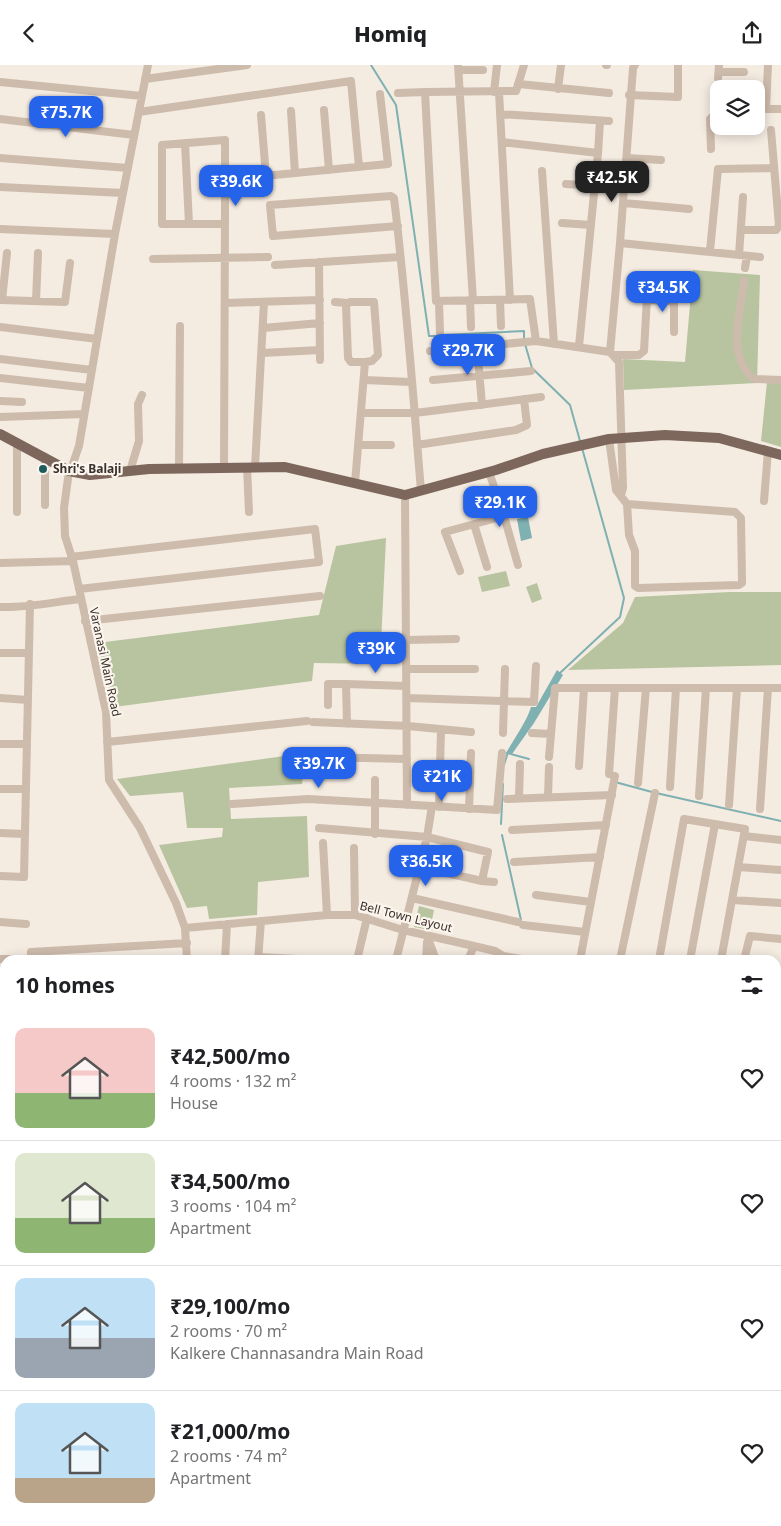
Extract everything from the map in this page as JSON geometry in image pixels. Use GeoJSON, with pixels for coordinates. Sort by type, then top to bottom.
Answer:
{"type":"FeatureCollection","features":[{"type":"Feature","properties":{"kind":"main road"},"geometry":{"type":"LineString","coordinates":[[0,434],[70,472],[90,475],[130,471],[285,467],[405,495],[489,472],[543,454],[609,439],[665,435],[718,438],[781,455]]}},
{"type":"Feature","properties":{"kind":"street","name":"Varanasi Main Road"},"geometry":{"type":"LineString","coordinates":[[148,65],[115,235],[79,446],[70,472],[64,508],[64,536],[72,559],[106,712],[109,780],[149,846],[185,928],[187,955]]}},
{"type":"Feature","properties":{"kind":"street"},"geometry":{"type":"LineString","coordinates":[[145,79],[247,65]]}},
{"type":"Feature","properties":{"kind":"street"},"geometry":{"type":"LineString","coordinates":[[497,65],[496,92],[502,142],[510,299]]}},
{"type":"Feature","properties":{"kind":"street"},"geometry":{"type":"LineString","coordinates":[[398,93],[516,91],[524,65]]}},
{"type":"Feature","properties":{"kind":"street"},"geometry":{"type":"LineString","coordinates":[[558,89],[561,65]]}},
{"type":"Feature","properties":{"kind":"street"},"geometry":{"type":"LineString","coordinates":[[621,495],[623,488],[619,362],[612,354],[627,158],[629,95],[632,67],[635,65]]}},
{"type":"Feature","properties":{"kind":"street"},"geometry":{"type":"LineString","coordinates":[[629,95],[678,97],[678,65]]}},
{"type":"Feature","properties":{"kind":"street"},"geometry":{"type":"LineString","coordinates":[[768,65],[766,109],[781,109]]}},
{"type":"Feature","properties":{"kind":"street"},"geometry":{"type":"LineString","coordinates":[[471,327],[459,67],[483,70]]}},
{"type":"Feature","properties":{"kind":"street"},"geometry":{"type":"LineString","coordinates":[[719,71],[744,72]]}},
{"type":"Feature","properties":{"kind":"street"},"geometry":{"type":"LineString","coordinates":[[139,112],[351,81],[359,167]]}},
{"type":"Feature","properties":{"kind":"street"},"geometry":{"type":"LineString","coordinates":[[0,82],[142,96]]}},
{"type":"Feature","properties":{"kind":"street"},"geometry":{"type":"LineString","coordinates":[[519,84],[609,93]]}},
{"type":"Feature","properties":{"kind":"street"},"geometry":{"type":"LineString","coordinates":[[425,92],[436,301],[438,302],[440,333]]}},
{"type":"Feature","properties":{"kind":"street"},"geometry":{"type":"LineString","coordinates":[[224,180],[388,164],[380,94]]}},
{"type":"Feature","properties":{"kind":"street"},"geometry":{"type":"LineString","coordinates":[[324,110],[329,170]]}},
{"type":"Feature","properties":{"kind":"street"},"geometry":{"type":"LineString","coordinates":[[291,111],[295,173]]}},
{"type":"Feature","properties":{"kind":"street"},"geometry":{"type":"LineString","coordinates":[[500,114],[609,121]]}},
{"type":"Feature","properties":{"kind":"street"},"geometry":{"type":"LineString","coordinates":[[261,115],[266,176]]}},
{"type":"Feature","properties":{"kind":"street"},"geometry":{"type":"LineString","coordinates":[[0,119],[134,135]]}},
{"type":"Feature","properties":{"kind":"street"},"geometry":{"type":"LineString","coordinates":[[579,347],[600,121]]}},
{"type":"Feature","properties":{"kind":"street"},"geometry":{"type":"LineString","coordinates":[[742,230],[778,229],[770,130]]}},
{"type":"Feature","properties":{"kind":"street"},"geometry":{"type":"LineString","coordinates":[[711,135],[711,149]]}},
{"type":"Feature","properties":{"kind":"street"},"geometry":{"type":"LineString","coordinates":[[224,468],[225,224],[224,180],[225,140],[164,144],[161,147],[161,222],[164,225],[225,224]]}},
{"type":"Feature","properties":{"kind":"street"},"geometry":{"type":"LineString","coordinates":[[502,142],[598,153]]}},
{"type":"Feature","properties":{"kind":"street"},"geometry":{"type":"LineString","coordinates":[[185,143],[188,224]]}},
{"type":"Feature","properties":{"kind":"street"},"geometry":{"type":"LineString","coordinates":[[0,158],[128,168]]}},
{"type":"Feature","properties":{"kind":"street"},"geometry":{"type":"LineString","coordinates":[[627,158],[662,159]]}},
{"type":"Feature","properties":{"kind":"street"},"geometry":{"type":"LineString","coordinates":[[710,251],[718,169],[773,168]]}},
{"type":"Feature","properties":{"kind":"street"},"geometry":{"type":"LineString","coordinates":[[542,171],[554,344]]}},
{"type":"Feature","properties":{"kind":"street"},"geometry":{"type":"LineString","coordinates":[[566,184],[595,186]]}},
{"type":"Feature","properties":{"kind":"street"},"geometry":{"type":"LineString","coordinates":[[0,187],[123,193]]}},
{"type":"Feature","properties":{"kind":"street"},"geometry":{"type":"LineString","coordinates":[[398,226],[273,236],[270,205],[392,196],[394,198],[398,226],[421,491]]}},
{"type":"Feature","properties":{"kind":"street"},"geometry":{"type":"LineString","coordinates":[[743,197],[743,255],[746,269]]}},
{"type":"Feature","properties":{"kind":"street"},"geometry":{"type":"LineString","coordinates":[[624,203],[689,209]]}},
{"type":"Feature","properties":{"kind":"street"},"geometry":{"type":"LineString","coordinates":[[562,223],[591,225]]}},
{"type":"Feature","properties":{"kind":"street"},"geometry":{"type":"LineString","coordinates":[[0,229],[115,235]]}},
{"type":"Feature","properties":{"kind":"street"},"geometry":{"type":"LineString","coordinates":[[620,243],[760,257]]}},
{"type":"Feature","properties":{"kind":"street"},"geometry":{"type":"LineString","coordinates":[[7,253],[1,300],[65,301],[70,263]]}},
{"type":"Feature","properties":{"kind":"street"},"geometry":{"type":"LineString","coordinates":[[36,301],[38,253]]}},
{"type":"Feature","properties":{"kind":"street"},"geometry":{"type":"LineString","coordinates":[[153,259],[268,257]]}},
{"type":"Feature","properties":{"kind":"street"},"geometry":{"type":"LineString","coordinates":[[275,265],[400,257]]}},
{"type":"Feature","properties":{"kind":"street"},"geometry":{"type":"LineString","coordinates":[[319,262],[320,360]]}},
{"type":"Feature","properties":{"kind":"street"},"geometry":{"type":"LineString","coordinates":[[430,351],[536,341],[612,354],[642,354],[648,279]]}},
{"type":"Feature","properties":{"kind":"street"},"geometry":{"type":"LineString","coordinates":[[744,281],[737,338],[737,354],[740,363],[754,379],[781,380]]}},
{"type":"Feature","properties":{"kind":"street"},"geometry":{"type":"LineString","coordinates":[[438,302],[530,299],[536,341]]}},
{"type":"Feature","properties":{"kind":"street"},"geometry":{"type":"LineString","coordinates":[[225,303],[320,300]]}},
{"type":"Feature","properties":{"kind":"street"},"geometry":{"type":"LineString","coordinates":[[500,300],[501,326]]}},
{"type":"Feature","properties":{"kind":"street"},"geometry":{"type":"LineString","coordinates":[[647,300],[674,301],[674,331]]}},
{"type":"Feature","properties":{"kind":"street"},"geometry":{"type":"LineString","coordinates":[[335,302],[372,301],[375,303],[378,355],[372,361],[349,360],[348,303]]}},
{"type":"Feature","properties":{"kind":"street"},"geometry":{"type":"LineString","coordinates":[[249,512],[251,467],[262,353],[264,302]]}},
{"type":"Feature","properties":{"kind":"street"},"geometry":{"type":"LineString","coordinates":[[263,329],[320,323]]}},
{"type":"Feature","properties":{"kind":"street"},"geometry":{"type":"LineString","coordinates":[[179,469],[180,326]]}},
{"type":"Feature","properties":{"kind":"street"},"geometry":{"type":"LineString","coordinates":[[0,327],[97,339]]}},
{"type":"Feature","properties":{"kind":"street"},"geometry":{"type":"LineString","coordinates":[[477,346],[482,405]]}},
{"type":"Feature","properties":{"kind":"street"},"geometry":{"type":"LineString","coordinates":[[262,353],[320,350]]}},
{"type":"Feature","properties":{"kind":"street"},"geometry":{"type":"LineString","coordinates":[[0,359],[92,370]]}},
{"type":"Feature","properties":{"kind":"street"},"geometry":{"type":"LineString","coordinates":[[354,483],[365,361]]}},
{"type":"Feature","properties":{"kind":"street"},"geometry":{"type":"LineString","coordinates":[[433,381],[531,371]]}},
{"type":"Feature","properties":{"kind":"street"},"geometry":{"type":"LineString","coordinates":[[0,378],[89,388]]}},
{"type":"Feature","properties":{"kind":"street"},"geometry":{"type":"LineString","coordinates":[[364,380],[412,382]]}},
{"type":"Feature","properties":{"kind":"street"},"geometry":{"type":"LineString","coordinates":[[130,471],[138,441],[138,404],[142,395]]}},
{"type":"Feature","properties":{"kind":"street"},"geometry":{"type":"LineString","coordinates":[[361,413],[415,413],[541,397]]}},
{"type":"Feature","properties":{"kind":"street"},"geometry":{"type":"LineString","coordinates":[[418,445],[516,430],[527,425],[524,399]]}},
{"type":"Feature","properties":{"kind":"street"},"geometry":{"type":"LineString","coordinates":[[0,401],[22,402]]}},
{"type":"Feature","properties":{"kind":"street"},"geometry":{"type":"LineString","coordinates":[[0,417],[84,414]]}},
{"type":"Feature","properties":{"kind":"street"},"geometry":{"type":"LineString","coordinates":[[609,439],[616,490],[627,504],[629,535],[635,551],[635,586],[638,588],[739,585],[742,583],[741,518],[739,514],[735,512],[627,504]]}},
{"type":"Feature","properties":{"kind":"street"},"geometry":{"type":"LineString","coordinates":[[17,443],[17,512]]}},
{"type":"Feature","properties":{"kind":"street"},"geometry":{"type":"LineString","coordinates":[[358,445],[391,445]]}},
{"type":"Feature","properties":{"kind":"street"},"geometry":{"type":"LineString","coordinates":[[764,501],[768,451]]}},
{"type":"Feature","properties":{"kind":"street"},"geometry":{"type":"LineString","coordinates":[[44,505],[45,457]]}},
{"type":"Feature","properties":{"kind":"street"},"geometry":{"type":"LineString","coordinates":[[489,472],[518,565]]}},
{"type":"Feature","properties":{"kind":"street"},"geometry":{"type":"LineString","coordinates":[[405,495],[408,726],[407,805]]}},
{"type":"Feature","properties":{"kind":"street"},"geometry":{"type":"LineString","coordinates":[[460,571],[445,532],[504,516]]}},
{"type":"Feature","properties":{"kind":"street"},"geometry":{"type":"LineString","coordinates":[[474,524],[487,567]]}},
{"type":"Feature","properties":{"kind":"street"},"geometry":{"type":"LineString","coordinates":[[0,563],[72,559],[315,529],[319,562],[78,589]]}},
{"type":"Feature","properties":{"kind":"street"},"geometry":{"type":"LineString","coordinates":[[85,621],[320,596]]}},
{"type":"Feature","properties":{"kind":"street"},"geometry":{"type":"LineString","coordinates":[[0,607],[21,607],[30,604],[80,599]]}},
{"type":"Feature","properties":{"kind":"street"},"geometry":{"type":"LineString","coordinates":[[0,876],[24,877],[30,604]]}},
{"type":"Feature","properties":{"kind":"street"},"geometry":{"type":"LineString","coordinates":[[406,640],[456,639]]}},
{"type":"Feature","properties":{"kind":"street"},"geometry":{"type":"LineString","coordinates":[[0,653],[29,653]]}},
{"type":"Feature","properties":{"kind":"street"},"geometry":{"type":"LineString","coordinates":[[407,698],[534,702],[536,666]]}},
{"type":"Feature","properties":{"kind":"street"},"geometry":{"type":"LineString","coordinates":[[406,669],[475,669]]}},
{"type":"Feature","properties":{"kind":"street"},"geometry":{"type":"LineString","coordinates":[[503,733],[506,669]]}},
{"type":"Feature","properties":{"kind":"street"},"geometry":{"type":"LineString","coordinates":[[328,705],[328,684],[406,686]]}},
{"type":"Feature","properties":{"kind":"street"},"geometry":{"type":"LineString","coordinates":[[346,684],[347,723]]}},
{"type":"Feature","properties":{"kind":"street"},"geometry":{"type":"LineString","coordinates":[[579,766],[584,688]]}},
{"type":"Feature","properties":{"kind":"street"},"geometry":{"type":"LineString","coordinates":[[581,955],[614,780],[609,773],[616,688]]}},
{"type":"Feature","properties":{"kind":"street"},"geometry":{"type":"LineString","coordinates":[[638,783],[646,688]]}},
{"type":"Feature","properties":{"kind":"street"},"geometry":{"type":"LineString","coordinates":[[670,787],[676,688]]}},
{"type":"Feature","properties":{"kind":"street"},"geometry":{"type":"LineString","coordinates":[[699,796],[706,688]]}},
{"type":"Feature","properties":{"kind":"street"},"geometry":{"type":"LineString","coordinates":[[729,805],[737,688]]}},
{"type":"Feature","properties":{"kind":"street"},"geometry":{"type":"LineString","coordinates":[[760,809],[768,688]]}},
{"type":"Feature","properties":{"kind":"street"},"geometry":{"type":"LineString","coordinates":[[550,757],[555,689],[781,688]]}},
{"type":"Feature","properties":{"kind":"street"},"geometry":{"type":"LineString","coordinates":[[0,698],[28,700]]}},
{"type":"Feature","properties":{"kind":"street"},"geometry":{"type":"LineString","coordinates":[[107,742],[310,721],[408,726],[471,732]]}},
{"type":"Feature","properties":{"kind":"street"},"geometry":{"type":"LineString","coordinates":[[397,955],[435,807],[441,730]]}},
{"type":"Feature","properties":{"kind":"street"},"geometry":{"type":"LineString","coordinates":[[532,733],[551,734]]}},
{"type":"Feature","properties":{"kind":"street"},"geometry":{"type":"LineString","coordinates":[[0,744],[27,745]]}},
{"type":"Feature","properties":{"kind":"street"},"geometry":{"type":"LineString","coordinates":[[469,809],[471,753]]}},
{"type":"Feature","properties":{"kind":"street"},"geometry":{"type":"LineString","coordinates":[[232,804],[308,799],[374,805],[497,810],[502,753]]}},
{"type":"Feature","properties":{"kind":"street"},"geometry":{"type":"LineString","coordinates":[[320,757],[407,759]]}},
{"type":"Feature","properties":{"kind":"street"},"geometry":{"type":"LineString","coordinates":[[519,799],[520,764]]}},
{"type":"Feature","properties":{"kind":"street"},"geometry":{"type":"LineString","coordinates":[[548,797],[549,767]]}},
{"type":"Feature","properties":{"kind":"street"},"geometry":{"type":"LineString","coordinates":[[375,780],[375,834]]}},
{"type":"Feature","properties":{"kind":"street"},"geometry":{"type":"LineString","coordinates":[[0,789],[26,789]]}},
{"type":"Feature","properties":{"kind":"street"},"geometry":{"type":"LineString","coordinates":[[621,955],[655,793]]}},
{"type":"Feature","properties":{"kind":"street"},"geometry":{"type":"LineString","coordinates":[[507,799],[612,795]]}},
{"type":"Feature","properties":{"kind":"street"},"geometry":{"type":"LineString","coordinates":[[660,955],[684,819],[745,829],[722,955]]}},
{"type":"Feature","properties":{"kind":"street"},"geometry":{"type":"LineString","coordinates":[[691,955],[715,824]]}},
{"type":"Feature","properties":{"kind":"street"},"geometry":{"type":"LineString","coordinates":[[512,829],[606,825]]}},
{"type":"Feature","properties":{"kind":"street"},"geometry":{"type":"LineString","coordinates":[[319,828],[427,837],[488,851],[482,881]]}},
{"type":"Feature","properties":{"kind":"street"},"geometry":{"type":"LineString","coordinates":[[0,833],[25,834]]}},
{"type":"Feature","properties":{"kind":"street"},"geometry":{"type":"LineString","coordinates":[[744,836],[781,840]]}},
{"type":"Feature","properties":{"kind":"street"},"geometry":{"type":"LineString","coordinates":[[323,843],[327,915]]}},
{"type":"Feature","properties":{"kind":"street"},"geometry":{"type":"LineString","coordinates":[[354,848],[355,915]]}},
{"type":"Feature","properties":{"kind":"street"},"geometry":{"type":"LineString","coordinates":[[514,862],[600,857]]}},
{"type":"Feature","properties":{"kind":"street"},"geometry":{"type":"LineString","coordinates":[[420,867],[494,882]]}},
{"type":"Feature","properties":{"kind":"street"},"geometry":{"type":"LineString","coordinates":[[738,867],[781,870]]}},
{"type":"Feature","properties":{"kind":"street"},"geometry":{"type":"LineString","coordinates":[[536,895],[591,902]]}},
{"type":"Feature","properties":{"kind":"street"},"geometry":{"type":"LineString","coordinates":[[412,898],[520,924],[585,932]]}},
{"type":"Feature","properties":{"kind":"street"},"geometry":{"type":"LineString","coordinates":[[732,900],[781,903]]}},
{"type":"Feature","properties":{"kind":"street","name":"Bell Town Layout"},"geometry":{"type":"LineString","coordinates":[[185,928],[327,915],[355,915],[403,930],[495,951],[501,955]]}},
{"type":"Feature","properties":{"kind":"street"},"geometry":{"type":"LineString","coordinates":[[358,955],[367,918]]}},
{"type":"Feature","properties":{"kind":"street"},"geometry":{"type":"LineString","coordinates":[[258,955],[261,921]]}},
{"type":"Feature","properties":{"kind":"street"},"geometry":{"type":"LineString","coordinates":[[0,922],[26,924]]}},
{"type":"Feature","properties":{"kind":"street"},"geometry":{"type":"LineString","coordinates":[[225,955],[227,924]]}},
{"type":"Feature","properties":{"kind":"street"},"geometry":{"type":"LineString","coordinates":[[745,955],[750,935],[781,939]]}},
{"type":"Feature","properties":{"kind":"street"},"geometry":{"type":"LineString","coordinates":[[426,955],[427,936]]}},
{"type":"Feature","properties":{"kind":"street"},"geometry":{"type":"LineString","coordinates":[[427,936],[434,955]]}},
{"type":"Feature","properties":{"kind":"street"},"geometry":{"type":"LineString","coordinates":[[31,955],[31,952],[187,943]]}},
{"type":"Feature","properties":{"kind":"street"},"geometry":{"type":"LineString","coordinates":[[470,955],[474,946]]}},
{"type":"Feature","properties":{"kind":"green space"},"geometry":{"type":"Polygon","coordinates":[[[693,270],[760,275],[757,383],[624,390],[623,359],[685,362],[693,270]]]}},
{"type":"Feature","properties":{"kind":"green space"},"geometry":{"type":"Polygon","coordinates":[[[767,382],[781,382],[781,447],[761,441],[767,382]]]}},
{"type":"Feature","properties":{"kind":"green space"},"geometry":{"type":"Polygon","coordinates":[[[386,538],[380,664],[314,663],[312,681],[114,707],[97,643],[319,615],[336,546],[386,538]]]}},
{"type":"Feature","properties":{"kind":"green space"},"geometry":{"type":"Polygon","coordinates":[[[506,571],[510,586],[482,592],[478,577],[506,571]]]}},
{"type":"Feature","properties":{"kind":"green space"},"geometry":{"type":"Polygon","coordinates":[[[537,583],[542,599],[532,603],[526,587],[537,583]]]}},
{"type":"Feature","properties":{"kind":"green space"},"geometry":{"type":"Polygon","coordinates":[[[729,592],[781,592],[781,665],[568,670],[623,623],[635,597],[729,592]]]}},
{"type":"Feature","properties":{"kind":"green space"},"geometry":{"type":"Polygon","coordinates":[[[306,753],[302,784],[229,788],[231,819],[307,816],[309,877],[258,882],[257,915],[209,919],[207,906],[187,908],[159,845],[222,837],[223,828],[187,828],[183,792],[130,796],[117,779],[306,753]]]}},
{"type":"Feature","properties":{"kind":"green space"},"geometry":{"type":"Polygon","coordinates":[[[419,906],[434,910],[430,930],[414,927],[419,906]]]}},
{"type":"Feature","properties":{"kind":"water"},"geometry":{"type":"Polygon","coordinates":[[[528,517],[532,538],[521,541],[517,519],[528,517]]]}},
{"type":"Feature","properties":{"kind":"water"},"geometry":{"type":"Polygon","coordinates":[[[557,670],[563,675],[534,723],[512,754],[506,753],[531,707],[536,707],[557,670]]]}},
{"type":"Feature","properties":{"kind":"waterway"},"geometry":{"type":"LineString","coordinates":[[371,65],[396,105],[429,336],[438,336]]}},
{"type":"Feature","properties":{"kind":"waterway"},"geometry":{"type":"LineString","coordinates":[[442,335],[524,331],[524,340]]}},
{"type":"Feature","properties":{"kind":"waterway"},"geometry":{"type":"LineString","coordinates":[[525,344],[532,368],[570,405],[580,441]]}},
{"type":"Feature","properties":{"kind":"waterway"},"geometry":{"type":"LineString","coordinates":[[560,673],[620,617],[624,598],[582,448]]}},
{"type":"Feature","properties":{"kind":"waterway"},"geometry":{"type":"LineString","coordinates":[[504,765],[508,752]]}},
{"type":"Feature","properties":{"kind":"waterway"},"geometry":{"type":"LineString","coordinates":[[507,753],[529,759]]}},
{"type":"Feature","properties":{"kind":"waterway"},"geometry":{"type":"LineString","coordinates":[[615,782],[652,792]]}},
{"type":"Feature","properties":{"kind":"waterway"},"geometry":{"type":"LineString","coordinates":[[501,824],[503,784]]}},
{"type":"Feature","properties":{"kind":"waterway"},"geometry":{"type":"LineString","coordinates":[[656,793],[781,821]]}},
{"type":"Feature","properties":{"kind":"waterway"},"geometry":{"type":"LineString","coordinates":[[502,835],[521,920]]}},
{"type":"Feature","properties":{"kind":"place","name":"Shri's Balaji"},"geometry":{"type":"Point","coordinates":[43,469]}}]}
